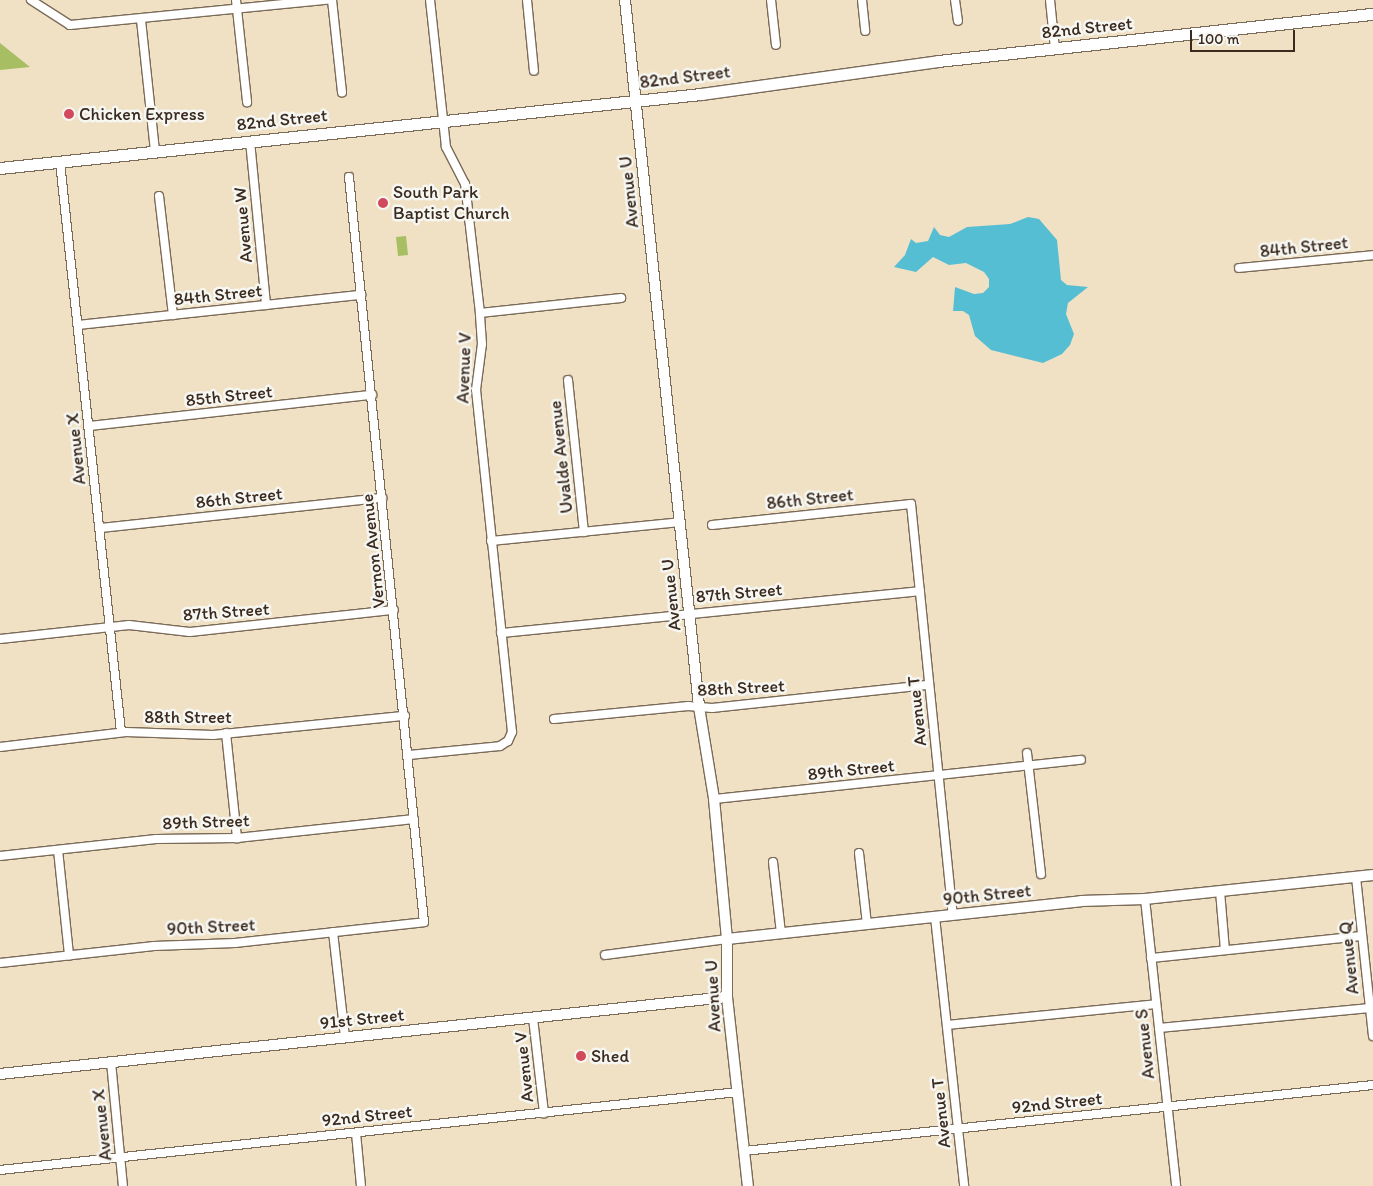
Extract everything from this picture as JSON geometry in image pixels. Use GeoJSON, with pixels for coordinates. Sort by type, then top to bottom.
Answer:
{"type":"FeatureCollection","features":[{"type":"Feature","properties":{"kind":"main road","name":"82nd Street"},"geometry":{"type":"LineString","coordinates":[[0,168],[636,100],[897,66],[1373,14]]}},
{"type":"Feature","properties":{"kind":"street"},"geometry":{"type":"LineString","coordinates":[[32,0],[54,17],[70,26],[327,0]]}},
{"type":"Feature","properties":{"kind":"street"},"geometry":{"type":"LineString","coordinates":[[236,0],[246,102]]}},
{"type":"Feature","properties":{"kind":"street"},"geometry":{"type":"LineString","coordinates":[[332,0],[342,92]]}},
{"type":"Feature","properties":{"kind":"street","name":"Avenue V"},"geometry":{"type":"LineString","coordinates":[[409,755],[500,746],[508,741],[512,732],[476,390],[482,344],[480,313],[465,184],[448,156],[442,121],[430,0]]}},
{"type":"Feature","properties":{"kind":"street"},"geometry":{"type":"LineString","coordinates":[[527,0],[534,70]]}},
{"type":"Feature","properties":{"kind":"street","name":"Avenue U"},"geometry":{"type":"LineString","coordinates":[[625,0],[700,707],[714,799],[727,939],[727,997],[748,1186]]}},
{"type":"Feature","properties":{"kind":"street"},"geometry":{"type":"LineString","coordinates":[[771,0],[776,45]]}},
{"type":"Feature","properties":{"kind":"street"},"geometry":{"type":"LineString","coordinates":[[862,0],[866,31]]}},
{"type":"Feature","properties":{"kind":"street"},"geometry":{"type":"LineString","coordinates":[[955,0],[958,21]]}},
{"type":"Feature","properties":{"kind":"street"},"geometry":{"type":"LineString","coordinates":[[1050,0],[1055,49]]}},
{"type":"Feature","properties":{"kind":"street"},"geometry":{"type":"LineString","coordinates":[[141,20],[155,152]]}},
{"type":"Feature","properties":{"kind":"street","name":"Avenue W"},"geometry":{"type":"LineString","coordinates":[[250,141],[266,305]]}},
{"type":"Feature","properties":{"kind":"street","name":"Avenue X"},"geometry":{"type":"LineString","coordinates":[[60,162],[121,732]]}},
{"type":"Feature","properties":{"kind":"street","name":"Vernon Avenue"},"geometry":{"type":"LineString","coordinates":[[349,177],[409,755],[424,922]]}},
{"type":"Feature","properties":{"kind":"street"},"geometry":{"type":"LineString","coordinates":[[159,196],[173,315]]}},
{"type":"Feature","properties":{"kind":"street","name":"84th Street"},"geometry":{"type":"LineString","coordinates":[[1239,268],[1373,255]]}},
{"type":"Feature","properties":{"kind":"street","name":"84th Street"},"geometry":{"type":"LineString","coordinates":[[78,325],[361,295]]}},
{"type":"Feature","properties":{"kind":"street"},"geometry":{"type":"LineString","coordinates":[[480,313],[621,298]]}},
{"type":"Feature","properties":{"kind":"street","name":"Uvalde Avenue"},"geometry":{"type":"LineString","coordinates":[[568,380],[584,532]]}},
{"type":"Feature","properties":{"kind":"street","name":"85th Street"},"geometry":{"type":"LineString","coordinates":[[89,426],[372,395]]}},
{"type":"Feature","properties":{"kind":"street","name":"86th Street"},"geometry":{"type":"LineString","coordinates":[[100,528],[382,498]]}},
{"type":"Feature","properties":{"kind":"street","name":"86th Street"},"geometry":{"type":"LineString","coordinates":[[712,525],[911,504]]}},
{"type":"Feature","properties":{"kind":"street","name":"Avenue T"},"geometry":{"type":"LineString","coordinates":[[911,504],[953,915]]}},
{"type":"Feature","properties":{"kind":"street"},"geometry":{"type":"LineString","coordinates":[[491,541],[680,522]]}},
{"type":"Feature","properties":{"kind":"street","name":"87th Street"},"geometry":{"type":"LineString","coordinates":[[501,633],[920,591]]}},
{"type":"Feature","properties":{"kind":"street","name":"87th Street"},"geometry":{"type":"LineString","coordinates":[[0,639],[110,627],[147,625],[190,632],[394,610]]}},
{"type":"Feature","properties":{"kind":"street","name":"88th Street"},"geometry":{"type":"LineString","coordinates":[[554,719],[700,707],[712,708],[930,685]]}},
{"type":"Feature","properties":{"kind":"street","name":"88th Street"},"geometry":{"type":"LineString","coordinates":[[0,747],[121,732],[226,734],[405,716]]}},
{"type":"Feature","properties":{"kind":"street"},"geometry":{"type":"LineString","coordinates":[[226,734],[237,838]]}},
{"type":"Feature","properties":{"kind":"street"},"geometry":{"type":"LineString","coordinates":[[1027,753],[1041,874]]}},
{"type":"Feature","properties":{"kind":"street","name":"89th Street"},"geometry":{"type":"LineString","coordinates":[[714,799],[1081,760]]}},
{"type":"Feature","properties":{"kind":"street","name":"89th Street"},"geometry":{"type":"LineString","coordinates":[[0,856],[156,839],[237,838],[414,819]]}},
{"type":"Feature","properties":{"kind":"street"},"geometry":{"type":"LineString","coordinates":[[58,850],[68,955]]}},
{"type":"Feature","properties":{"kind":"street"},"geometry":{"type":"LineString","coordinates":[[859,853],[866,924]]}},
{"type":"Feature","properties":{"kind":"street"},"geometry":{"type":"LineString","coordinates":[[773,862],[781,933]]}},
{"type":"Feature","properties":{"kind":"street","name":"90th Street"},"geometry":{"type":"LineString","coordinates":[[605,955],[727,939],[1081,901],[1145,899],[1373,875]]}},
{"type":"Feature","properties":{"kind":"street","name":"Avenue Q"},"geometry":{"type":"LineString","coordinates":[[1356,877],[1373,1036]]}},
{"type":"Feature","properties":{"kind":"street"},"geometry":{"type":"LineString","coordinates":[[1220,891],[1225,950]]}},
{"type":"Feature","properties":{"kind":"street","name":"Avenue S"},"geometry":{"type":"LineString","coordinates":[[1145,899],[1176,1186]]}},
{"type":"Feature","properties":{"kind":"street","name":"Avenue T"},"geometry":{"type":"LineString","coordinates":[[935,917],[964,1186]]}},
{"type":"Feature","properties":{"kind":"street","name":"90th Street"},"geometry":{"type":"LineString","coordinates":[[0,963],[154,946],[235,943],[424,922]]}},
{"type":"Feature","properties":{"kind":"street"},"geometry":{"type":"LineString","coordinates":[[333,932],[345,1037]]}},
{"type":"Feature","properties":{"kind":"street"},"geometry":{"type":"LineString","coordinates":[[1152,958],[1362,936]]}},
{"type":"Feature","properties":{"kind":"street","name":"91st Street"},"geometry":{"type":"LineString","coordinates":[[0,1074],[727,997]]}},
{"type":"Feature","properties":{"kind":"street"},"geometry":{"type":"LineString","coordinates":[[947,1025],[1156,1004]]}},
{"type":"Feature","properties":{"kind":"street"},"geometry":{"type":"LineString","coordinates":[[1158,1028],[1370,1008]]}},
{"type":"Feature","properties":{"kind":"street","name":"Avenue V"},"geometry":{"type":"LineString","coordinates":[[533,1018],[544,1113]]}},
{"type":"Feature","properties":{"kind":"street","name":"Avenue X"},"geometry":{"type":"LineString","coordinates":[[111,1062],[123,1186]]}},
{"type":"Feature","properties":{"kind":"street","name":"92nd Street"},"geometry":{"type":"LineString","coordinates":[[744,1151],[1373,1085]]}},
{"type":"Feature","properties":{"kind":"street","name":"92nd Street"},"geometry":{"type":"LineString","coordinates":[[0,1170],[738,1092]]}},
{"type":"Feature","properties":{"kind":"street"},"geometry":{"type":"LineString","coordinates":[[356,1133],[361,1186]]}},
{"type":"Feature","properties":{"kind":"green space"},"geometry":{"type":"Polygon","coordinates":[[[0,43],[30,67],[0,70],[0,43]]]}},
{"type":"Feature","properties":{"kind":"green space"},"geometry":{"type":"Polygon","coordinates":[[[406,236],[408,255],[398,256],[396,237],[406,236]]]}},
{"type":"Feature","properties":{"kind":"water"},"geometry":{"type":"Polygon","coordinates":[[[1028,217],[1039,219],[1057,240],[1061,280],[1067,285],[1088,287],[1068,303],[1066,314],[1074,334],[1070,345],[1062,354],[1043,363],[991,350],[975,336],[969,315],[963,311],[953,311],[955,287],[974,294],[983,293],[989,287],[989,279],[984,272],[966,263],[949,265],[933,257],[916,272],[894,267],[905,255],[911,239],[916,243],[928,241],[934,227],[940,235],[949,237],[967,227],[1010,224],[1028,217]]]}},
{"type":"Feature","properties":{"kind":"place","name":"Chicken Express"},"geometry":{"type":"Point","coordinates":[69,114]}},
{"type":"Feature","properties":{"kind":"place","name":"South Park Baptist Church"},"geometry":{"type":"Point","coordinates":[383,203]}},
{"type":"Feature","properties":{"kind":"place","name":"Shed"},"geometry":{"type":"Point","coordinates":[581,1056]}}]}
